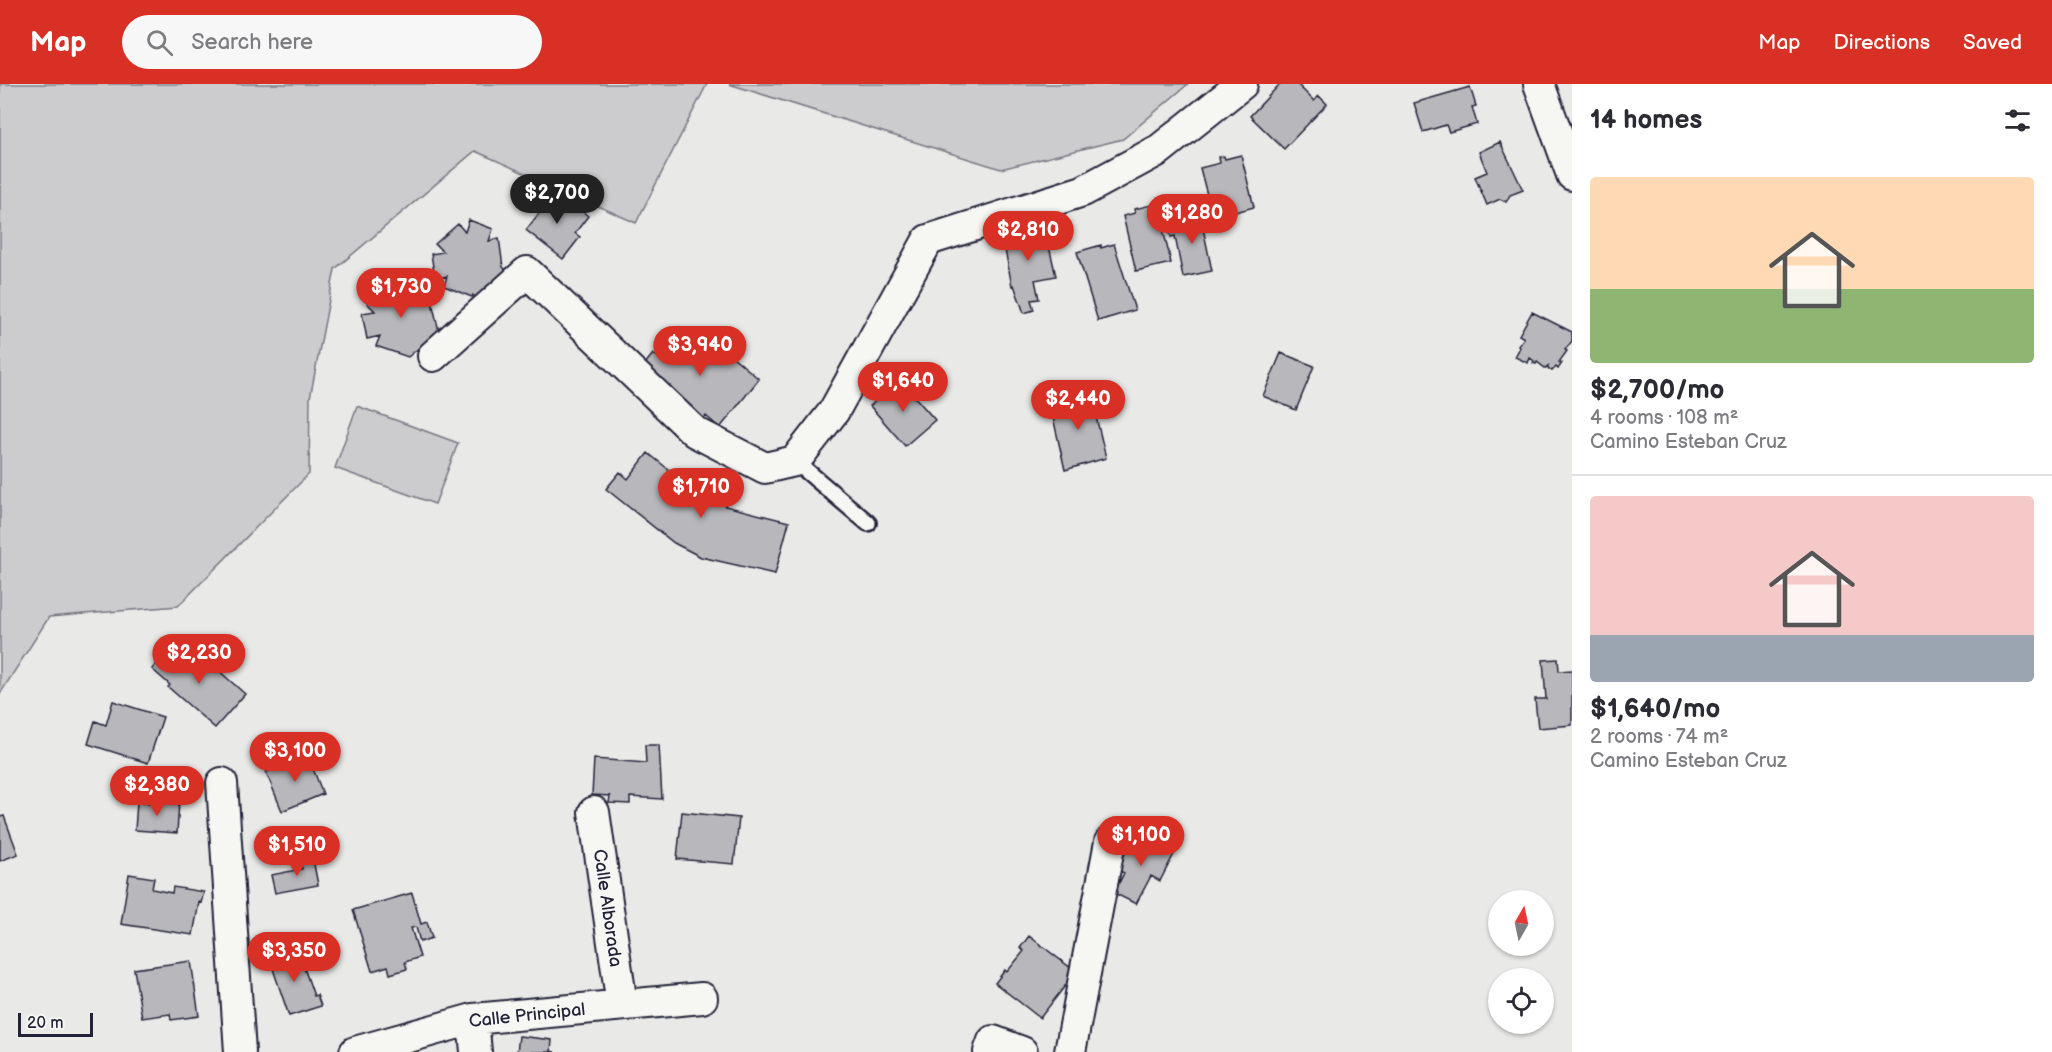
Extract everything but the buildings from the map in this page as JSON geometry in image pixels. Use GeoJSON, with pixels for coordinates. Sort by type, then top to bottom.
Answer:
{"type":"FeatureCollection","features":[{"type":"Feature","properties":{"kind":"street"},"geometry":{"type":"LineString","coordinates":[[433,356],[527,272],[695,432],[765,468],[795,461],[834,411],[928,240],[1083,191],[1159,150],[1242,84]]}},
{"type":"Feature","properties":{"kind":"street"},"geometry":{"type":"LineString","coordinates":[[1539,84],[1572,175]]}},
{"type":"Feature","properties":{"kind":"street"},"geometry":{"type":"LineString","coordinates":[[222,783],[240,1052]]}},
{"type":"Feature","properties":{"kind":"street","name":"Calle Alborada"},"geometry":{"type":"LineString","coordinates":[[594,812],[622,1005]]}},
{"type":"Feature","properties":{"kind":"street"},"geometry":{"type":"LineString","coordinates":[[1070,1052],[1110,842]]}},
{"type":"Feature","properties":{"kind":"street","name":"Calle Principal"},"geometry":{"type":"LineString","coordinates":[[355,1052],[473,1019],[702,998]]}},
{"type":"Feature","properties":{"kind":"street"},"geometry":{"type":"LineString","coordinates":[[473,1019],[476,1052]]}},
{"type":"Feature","properties":{"kind":"street"},"geometry":{"type":"LineString","coordinates":[[989,1052],[993,1041],[1022,1052]]}},
{"type":"Feature","properties":{"kind":"lane"},"geometry":{"type":"LineString","coordinates":[[795,461],[868,523]]}},
{"type":"Feature","properties":{"kind":"shaded area"},"geometry":{"type":"Polygon","coordinates":[[[0,84],[707,84],[636,223],[475,151],[335,269],[310,398],[309,474],[178,606],[49,617],[0,694],[0,84]]]}},
{"type":"Feature","properties":{"kind":"shaded area"},"geometry":{"type":"Polygon","coordinates":[[[729,84],[1188,84],[1123,139],[1001,169],[729,84]]]}},
{"type":"Feature","properties":{"kind":"shaded area"},"geometry":{"type":"Polygon","coordinates":[[[357,406],[458,443],[435,504],[335,468],[357,406]]]}}]}
